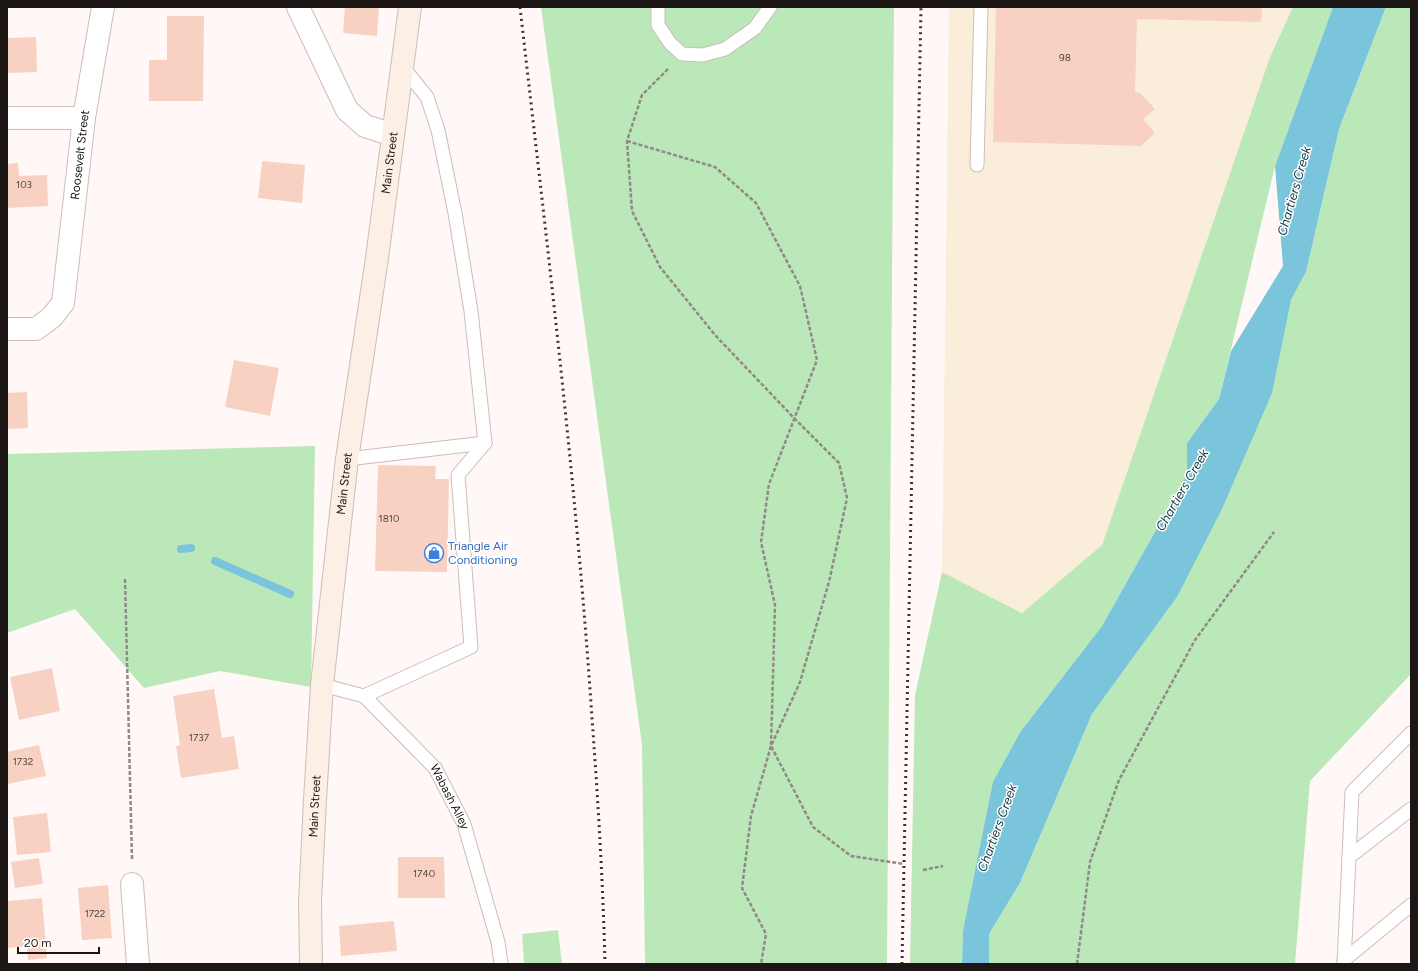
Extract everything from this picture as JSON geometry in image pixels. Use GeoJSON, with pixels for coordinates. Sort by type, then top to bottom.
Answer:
{"type":"FeatureCollection","features":[{"type":"Feature","properties":{"kind":"street","name":"Roosevelt Street"},"geometry":{"type":"LineString","coordinates":[[7,329],[36,329],[52,318],[63,303],[84,118],[103,7]]}},
{"type":"Feature","properties":{"kind":"street"},"geometry":{"type":"LineString","coordinates":[[298,7],[347,110],[365,126],[393,135]]}},
{"type":"Feature","properties":{"kind":"street","name":"Main Street"},"geometry":{"type":"LineString","coordinates":[[311,964],[310,901],[322,685],[347,459],[377,258],[410,7]]}},
{"type":"Feature","properties":{"kind":"street"},"geometry":{"type":"LineString","coordinates":[[7,118],[84,118]]}},
{"type":"Feature","properties":{"kind":"street"},"geometry":{"type":"LineString","coordinates":[[132,884],[138,964]]}},
{"type":"Feature","properties":{"kind":"lane"},"geometry":{"type":"LineString","coordinates":[[658,7],[658,25],[670,43],[682,54],[703,55],[725,49],[755,28],[770,7]]}},
{"type":"Feature","properties":{"kind":"lane"},"geometry":{"type":"LineString","coordinates":[[977,165],[981,7]]}},
{"type":"Feature","properties":{"kind":"lane"},"geometry":{"type":"LineString","coordinates":[[322,685],[364,696],[471,647],[458,475],[485,443],[471,311],[455,213],[438,130],[427,97],[402,66]]}},
{"type":"Feature","properties":{"kind":"lane"},"geometry":{"type":"LineString","coordinates":[[347,459],[485,443]]}},
{"type":"Feature","properties":{"kind":"lane","name":"Wabash Alley"},"geometry":{"type":"LineString","coordinates":[[364,696],[435,768],[464,824],[498,942],[501,964]]}},
{"type":"Feature","properties":{"kind":"lane"},"geometry":{"type":"LineString","coordinates":[[1344,962],[1352,792],[1411,733]]}},
{"type":"Feature","properties":{"kind":"lane"},"geometry":{"type":"LineString","coordinates":[[1349,857],[1411,809]]}},
{"type":"Feature","properties":{"kind":"lane"},"geometry":{"type":"LineString","coordinates":[[1344,962],[1411,905]]}},
{"type":"Feature","properties":{"kind":"path"},"geometry":{"type":"LineString","coordinates":[[682,54],[642,95],[627,141],[632,210],[660,267],[715,335],[838,463],[847,498],[828,582],[800,682],[771,746],[751,816],[742,888],[766,934],[761,964]]}},
{"type":"Feature","properties":{"kind":"path"},"geometry":{"type":"LineString","coordinates":[[627,141],[715,167],[756,203],[800,286],[817,360],[769,484],[760,542],[774,605],[771,746],[813,827],[851,856],[904,864]]}},
{"type":"Feature","properties":{"kind":"path"},"geometry":{"type":"LineString","coordinates":[[1077,964],[1090,862],[1119,780],[1195,640],[1274,532]]}},
{"type":"Feature","properties":{"kind":"path"},"geometry":{"type":"LineString","coordinates":[[125,579],[132,884]]}},
{"type":"Feature","properties":{"kind":"path"},"geometry":{"type":"LineString","coordinates":[[923,870],[942,866]]}},
{"type":"Feature","properties":{"kind":"shaded area"},"geometry":{"type":"Polygon","coordinates":[[[949,7],[1293,7],[1270,57],[1102,545],[1022,613],[942,572],[949,7]]]}},
{"type":"Feature","properties":{"kind":"green space"},"geometry":{"type":"Polygon","coordinates":[[[541,7],[894,7],[887,964],[645,964],[642,745],[541,7]]]}},
{"type":"Feature","properties":{"kind":"green space"},"geometry":{"type":"Polygon","coordinates":[[[1293,7],[1333,7],[1275,166],[1219,399],[1187,443],[1187,475],[1102,626],[1021,731],[963,931],[962,964],[910,964],[915,695],[942,572],[1022,613],[1102,545],[1270,57],[1293,7]]]}},
{"type":"Feature","properties":{"kind":"green space"},"geometry":{"type":"Polygon","coordinates":[[[1386,7],[1411,7],[1411,674],[1310,781],[1295,964],[989,964],[989,934],[1020,883],[1092,714],[1177,597],[1291,300],[1306,272],[1339,129],[1386,7]]]}},
{"type":"Feature","properties":{"kind":"green space"},"geometry":{"type":"Polygon","coordinates":[[[315,446],[311,687],[220,671],[144,688],[75,609],[7,633],[7,454],[315,446]]]}},
{"type":"Feature","properties":{"kind":"green space"},"geometry":{"type":"Polygon","coordinates":[[[558,930],[562,964],[524,964],[522,934],[558,930]]]}},
{"type":"Feature","properties":{"kind":"water","name":"Chartiers Creek"},"geometry":{"type":"Polygon","coordinates":[[[1333,7],[1386,7],[1339,129],[1306,272],[1291,300],[1272,393],[1222,509],[1177,597],[1092,714],[1020,883],[989,934],[989,964],[962,964],[963,931],[993,782],[1021,731],[1102,626],[1187,475],[1187,443],[1219,399],[1231,351],[1283,266],[1275,166],[1333,7]]]}},
{"type":"Feature","properties":{"kind":"building"},"geometry":{"type":"Polygon","coordinates":[[[345,7],[379,7],[377,36],[343,33],[345,7]]]}},
{"type":"Feature","properties":{"kind":"building"},"geometry":{"type":"Polygon","coordinates":[[[996,7],[1262,7],[1261,22],[1137,19],[1135,92],[1140,93],[1155,109],[1143,119],[1155,133],[1141,146],[993,142],[996,7]]]}},
{"type":"Feature","properties":{"kind":"building"},"geometry":{"type":"Polygon","coordinates":[[[167,16],[204,16],[203,101],[149,101],[149,60],[167,60],[167,16]]]}},
{"type":"Feature","properties":{"kind":"building"},"geometry":{"type":"Polygon","coordinates":[[[36,37],[37,72],[7,73],[7,38],[36,37]]]}},
{"type":"Feature","properties":{"kind":"building"},"geometry":{"type":"Polygon","coordinates":[[[262,161],[305,165],[302,203],[258,198],[262,161]]]}},
{"type":"Feature","properties":{"kind":"building"},"geometry":{"type":"Polygon","coordinates":[[[18,163],[19,176],[47,175],[48,206],[7,208],[7,164],[18,163]]]}},
{"type":"Feature","properties":{"kind":"building"},"geometry":{"type":"Polygon","coordinates":[[[234,360],[279,368],[270,416],[225,407],[234,360]]]}},
{"type":"Feature","properties":{"kind":"building"},"geometry":{"type":"Polygon","coordinates":[[[27,392],[28,428],[7,429],[7,393],[27,392]]]}},
{"type":"Feature","properties":{"kind":"building"},"geometry":{"type":"Polygon","coordinates":[[[378,465],[436,466],[435,479],[449,479],[447,572],[375,571],[378,465]]]}},
{"type":"Feature","properties":{"kind":"building"},"geometry":{"type":"Polygon","coordinates":[[[52,668],[60,711],[19,720],[10,677],[52,668]]]}},
{"type":"Feature","properties":{"kind":"building"},"geometry":{"type":"Polygon","coordinates":[[[214,689],[222,738],[234,736],[239,769],[181,778],[176,746],[180,745],[173,696],[214,689]]]}},
{"type":"Feature","properties":{"kind":"building"},"geometry":{"type":"Polygon","coordinates":[[[39,745],[46,776],[8,784],[7,752],[39,745]]]}},
{"type":"Feature","properties":{"kind":"building"},"geometry":{"type":"Polygon","coordinates":[[[47,813],[51,852],[17,855],[13,817],[47,813]]]}},
{"type":"Feature","properties":{"kind":"building"},"geometry":{"type":"Polygon","coordinates":[[[398,857],[444,857],[445,898],[398,898],[398,857]]]}},
{"type":"Feature","properties":{"kind":"building"},"geometry":{"type":"Polygon","coordinates":[[[39,858],[43,884],[15,888],[11,862],[39,858]]]}},
{"type":"Feature","properties":{"kind":"building"},"geometry":{"type":"Polygon","coordinates":[[[108,885],[112,938],[82,940],[78,888],[108,885]]]}},
{"type":"Feature","properties":{"kind":"building"},"geometry":{"type":"Polygon","coordinates":[[[42,898],[47,958],[28,960],[27,946],[7,948],[7,901],[42,898]]]}},
{"type":"Feature","properties":{"kind":"building"},"geometry":{"type":"Polygon","coordinates":[[[394,921],[397,951],[341,956],[339,926],[394,921]]]}},
{"type":"Feature","properties":{"kind":"waterway"},"geometry":{"type":"LineString","coordinates":[[181,549],[191,548]]}},
{"type":"Feature","properties":{"kind":"waterway"},"geometry":{"type":"LineString","coordinates":[[215,561],[290,594]]}},
{"type":"Feature","properties":{"kind":"railway"},"geometry":{"type":"LineString","coordinates":[[520,7],[560,362],[578,540],[602,872],[605,964]]}},
{"type":"Feature","properties":{"kind":"railway"},"geometry":{"type":"LineString","coordinates":[[902,964],[921,7]]}},
{"type":"Feature","properties":{"kind":"place","name":"Triangle Air Conditioning"},"geometry":{"type":"Point","coordinates":[434,553]}}]}
